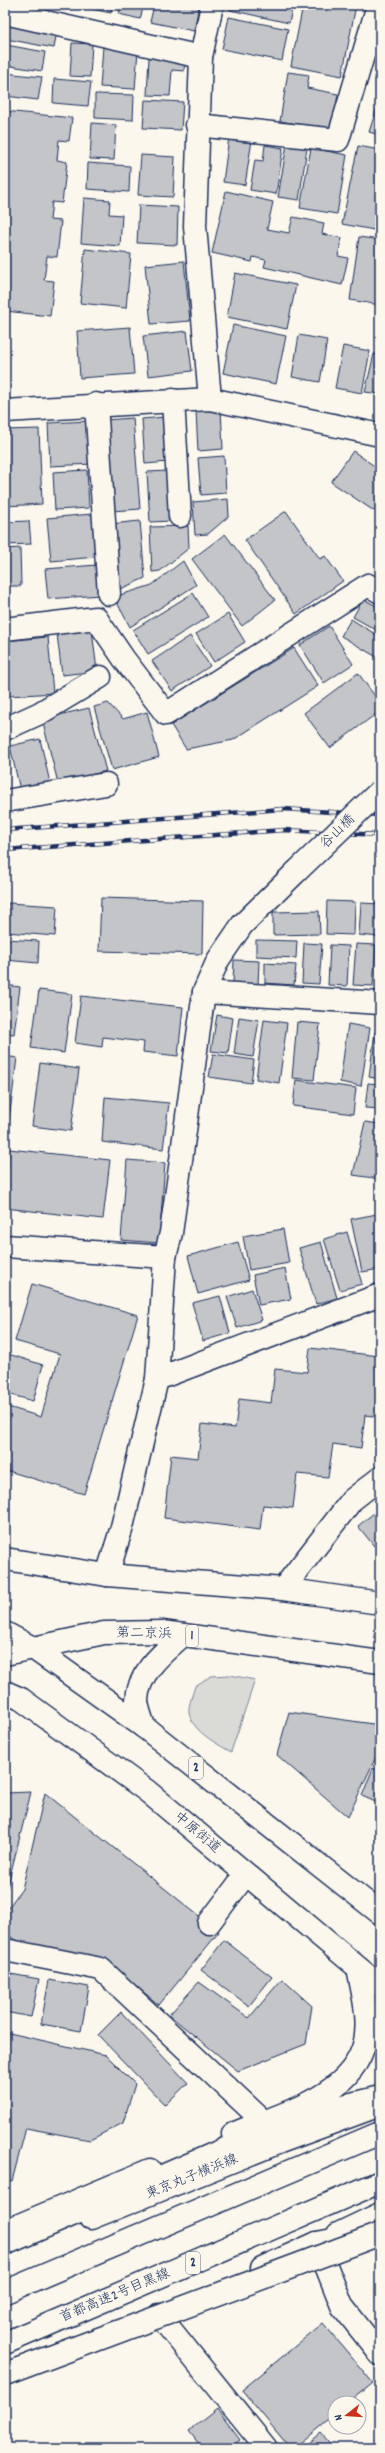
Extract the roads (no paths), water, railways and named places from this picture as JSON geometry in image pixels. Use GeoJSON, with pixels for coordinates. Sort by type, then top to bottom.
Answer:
{"type":"FeatureCollection","features":[{"type":"Feature","properties":{"kind":"main road"},"geometry":{"type":"LineString","coordinates":[[210,398],[195,226],[197,125],[201,57],[212,5]]}},
{"type":"Feature","properties":{"kind":"main road"},"geometry":{"type":"LineString","coordinates":[[197,125],[338,140],[378,5]]}},
{"type":"Feature","properties":{"kind":"main road"},"geometry":{"type":"LineString","coordinates":[[5,14],[201,57]]}},
{"type":"Feature","properties":{"kind":"main road"},"geometry":{"type":"LineString","coordinates":[[5,411],[96,404],[210,398],[380,435]]}},
{"type":"Feature","properties":{"kind":"main road"},"geometry":{"type":"LineString","coordinates":[[173,400],[180,516]]}},
{"type":"Feature","properties":{"kind":"main road"},"geometry":{"type":"LineString","coordinates":[[96,404],[109,594]]}},
{"type":"Feature","properties":{"kind":"main road"},"geometry":{"type":"LineString","coordinates":[[5,629],[96,618],[124,659],[166,714],[368,585],[380,592]]}},
{"type":"Feature","properties":{"kind":"main road"},"geometry":{"type":"LineString","coordinates":[[5,729],[40,713],[100,677]]}},
{"type":"Feature","properties":{"kind":"main road"},"geometry":{"type":"LineString","coordinates":[[5,801],[106,784]]}},
{"type":"Feature","properties":{"kind":"main road","name":"谷山橋"},"geometry":{"type":"LineString","coordinates":[[107,1575],[122,1527],[157,1380],[166,1257],[171,1233],[204,992],[218,960],[242,925],[380,791]]}},
{"type":"Feature","properties":{"kind":"main road"},"geometry":{"type":"LineString","coordinates":[[204,992],[380,1003]]}},
{"type":"Feature","properties":{"kind":"main road"},"geometry":{"type":"LineString","coordinates":[[5,1246],[166,1257]]}},
{"type":"Feature","properties":{"kind":"main road"},"geometry":{"type":"LineString","coordinates":[[157,1380],[380,1295]]}},
{"type":"Feature","properties":{"kind":"main road"},"geometry":{"type":"LineString","coordinates":[[283,1589],[352,1500],[380,1478]]}},
{"type":"Feature","properties":{"kind":"main road"},"geometry":{"type":"LineString","coordinates":[[5,1559],[107,1575],[283,1589],[380,1603]]}},
{"type":"Feature","properties":{"kind":"main road","name":"第二京浜"},"geometry":{"type":"LineString","coordinates":[[5,1654],[104,1633],[162,1632],[380,1662]]}},
{"type":"Feature","properties":{"kind":"main road","name":"2"},"geometry":{"type":"LineString","coordinates":[[5,1633],[33,1648],[144,1727],[380,1913]]}},
{"type":"Feature","properties":{"kind":"main road"},"geometry":{"type":"LineString","coordinates":[[144,1727],[137,1700],[142,1681],[154,1662],[183,1635]]}},
{"type":"Feature","properties":{"kind":"main road","name":"中原街道"},"geometry":{"type":"LineString","coordinates":[[5,1692],[21,1699],[147,1791],[380,1986]]}},
{"type":"Feature","properties":{"kind":"main road"},"geometry":{"type":"LineString","coordinates":[[209,1923],[246,1874]]}},
{"type":"Feature","properties":{"kind":"main road"},"geometry":{"type":"LineString","coordinates":[[5,1950],[101,1969],[264,2121]]}},
{"type":"Feature","properties":{"kind":"main road"},"geometry":{"type":"LineString","coordinates":[[5,2231],[326,2094],[343,2080],[360,2058],[365,2040],[366,2017],[358,1968]]}},
{"type":"Feature","properties":{"kind":"main road"},"geometry":{"type":"LineString","coordinates":[[5,2244],[255,2136],[327,2110],[380,2097]]}},
{"type":"Feature","properties":{"kind":"main road","name":"東京丸子横浜線"},"geometry":{"type":"LineString","coordinates":[[5,2253],[280,2142],[380,2105]]}},
{"type":"Feature","properties":{"kind":"main road"},"geometry":{"type":"LineString","coordinates":[[5,2292],[380,2132]]}},
{"type":"Feature","properties":{"kind":"main road","name":"首都高速2号目黒線"},"geometry":{"type":"LineString","coordinates":[[5,2343],[380,2182]]}},
{"type":"Feature","properties":{"kind":"main road","name":"2"},"geometry":{"type":"LineString","coordinates":[[5,2379],[159,2315],[380,2214]]}},
{"type":"Feature","properties":{"kind":"main road","name":"2"},"geometry":{"type":"LineString","coordinates":[[317,2244],[380,2233]]}},
{"type":"Feature","properties":{"kind":"main road","name":"2"},"geometry":{"type":"LineString","coordinates":[[5,2374],[380,2233]]}},
{"type":"Feature","properties":{"kind":"main road"},"geometry":{"type":"LineString","coordinates":[[317,2244],[342,2306],[380,2354]]}},
{"type":"Feature","properties":{"kind":"main road"},"geometry":{"type":"LineString","coordinates":[[159,2315],[266,2448]]}},
{"type":"Feature","properties":{"kind":"railway"},"geometry":{"type":"LineString","coordinates":[[5,830],[283,809],[380,815]]}},
{"type":"Feature","properties":{"kind":"railway"},"geometry":{"type":"LineString","coordinates":[[5,850],[284,830],[380,835]]}}]}
